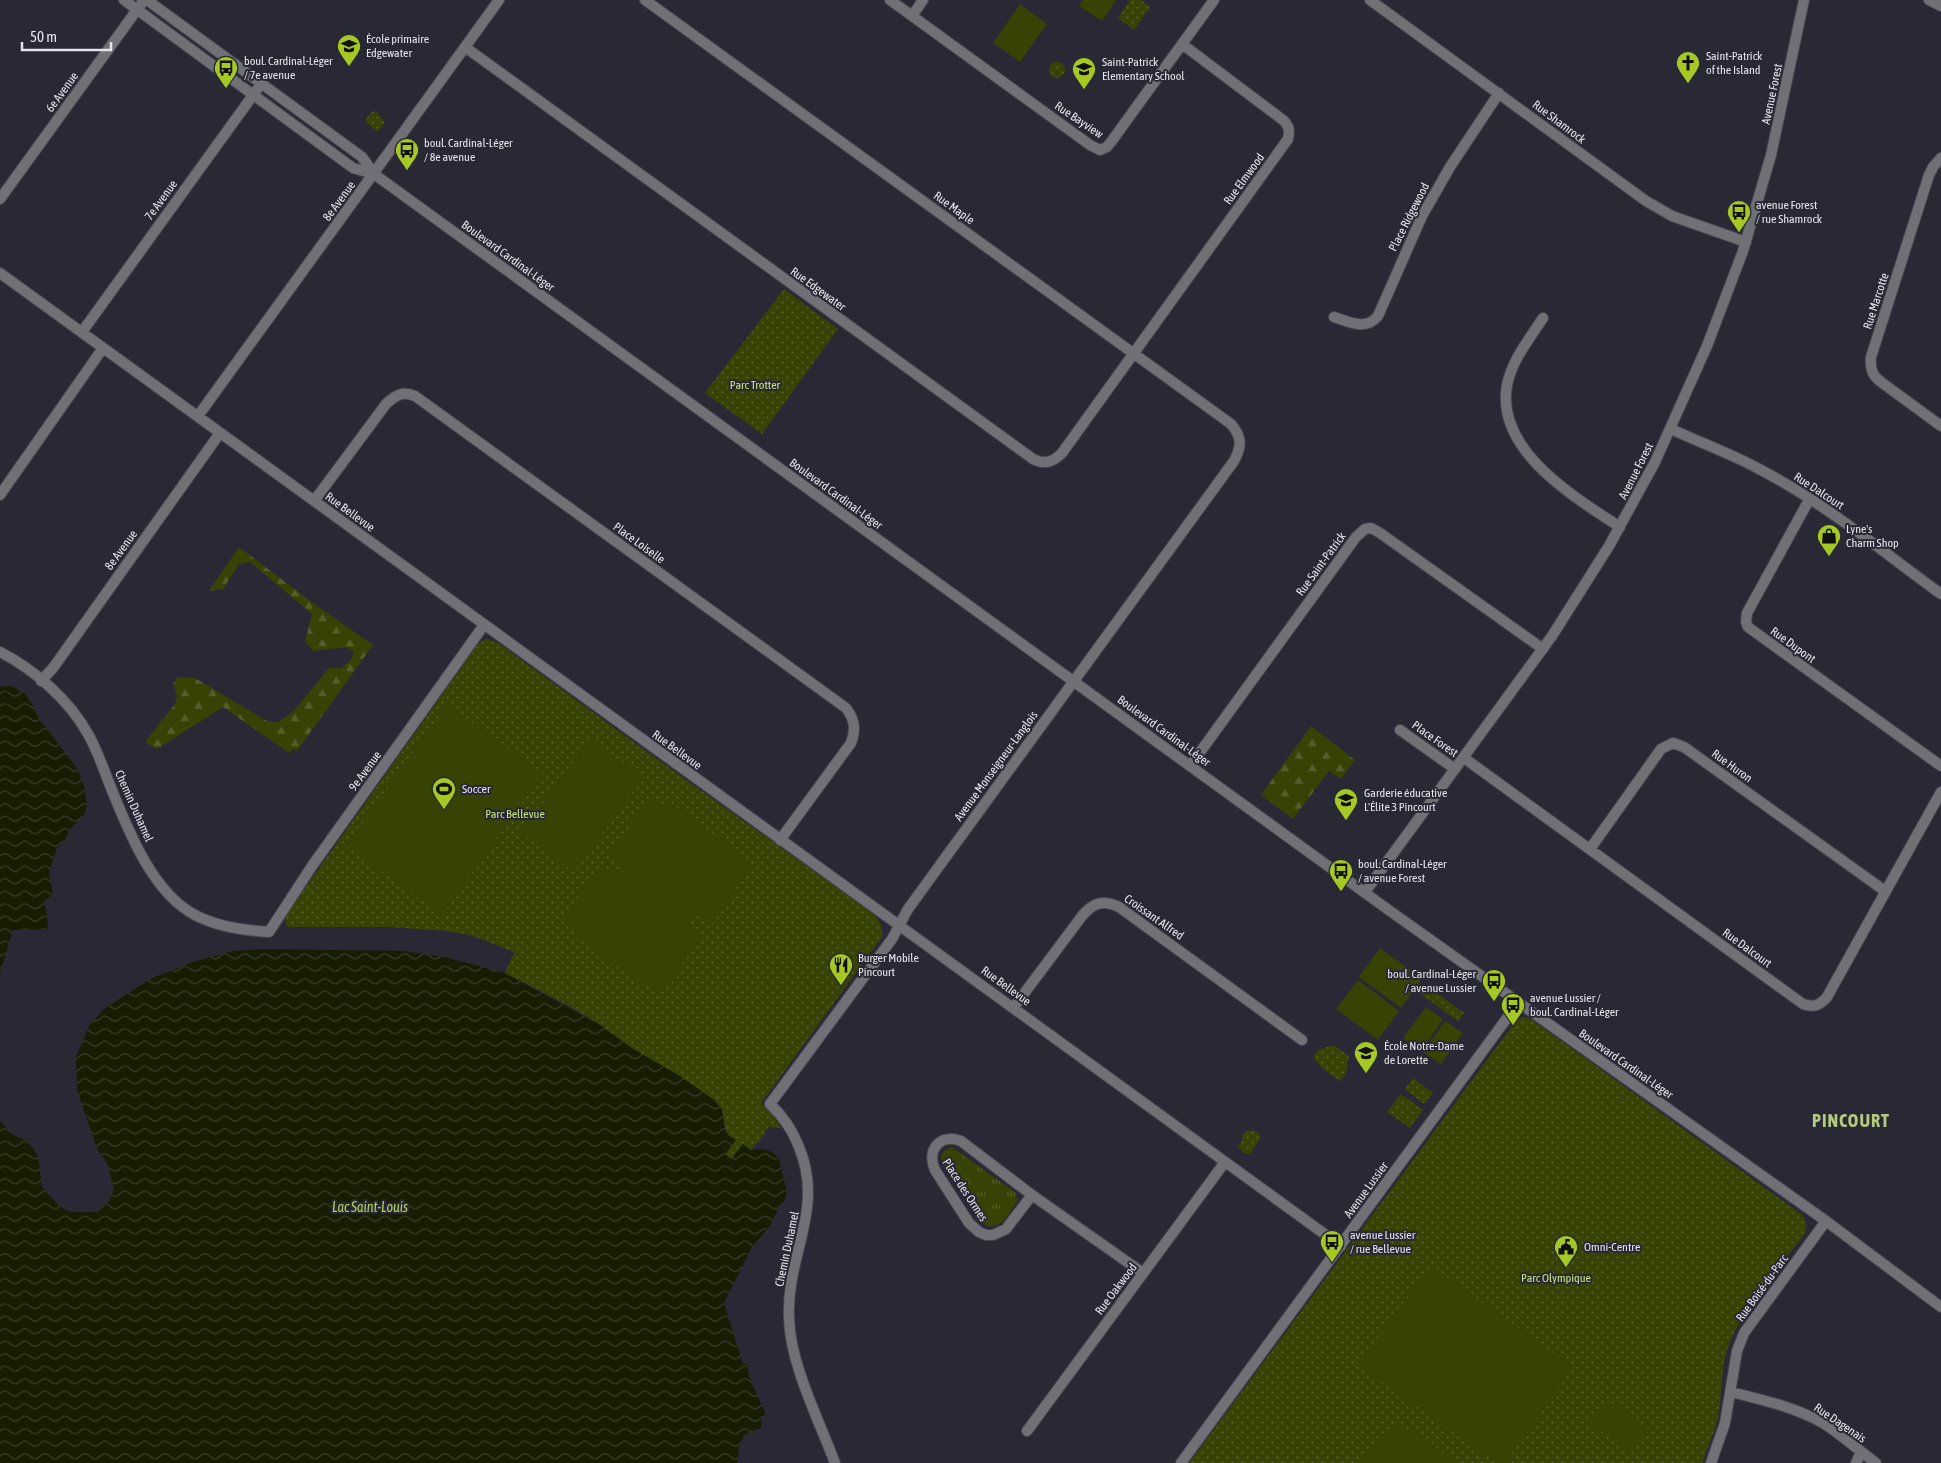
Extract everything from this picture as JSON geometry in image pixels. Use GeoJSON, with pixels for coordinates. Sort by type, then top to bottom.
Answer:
{"type":"FeatureCollection","features":[{"type":"Feature","properties":{"kind":"street","name":"Boulevard Cardinal-Léger"},"geometry":{"type":"LineString","coordinates":[[124,0],[353,168],[374,174]]}},
{"type":"Feature","properties":{"kind":"street","name":"Boulevard Cardinal-Léger"},"geometry":{"type":"LineString","coordinates":[[146,0],[362,157],[374,174],[1518,1003],[1826,1221],[1941,1307]]}},
{"type":"Feature","properties":{"kind":"street","name":"6e Avenue"},"geometry":{"type":"LineString","coordinates":[[0,199],[137,9],[146,0]]}},
{"type":"Feature","properties":{"kind":"street","name":"8e Avenue"},"geometry":{"type":"LineString","coordinates":[[198,416],[499,0]]}},
{"type":"Feature","properties":{"kind":"street","name":"Rue Maple"},"geometry":{"type":"LineString","coordinates":[[645,0],[1232,424],[1241,442]]}},
{"type":"Feature","properties":{"kind":"street","name":"Rue Bayview"},"geometry":{"type":"LineString","coordinates":[[890,0],[1090,145],[1100,150],[1104,149],[1111,142],[1214,0]]}},
{"type":"Feature","properties":{"kind":"street"},"geometry":{"type":"LineString","coordinates":[[912,16],[923,0]]}},
{"type":"Feature","properties":{"kind":"street","name":"Rue Shamrock"},"geometry":{"type":"LineString","coordinates":[[1370,0],[1646,201],[1672,216],[1746,242]]}},
{"type":"Feature","properties":{"kind":"street","name":"Avenue Forest"},"geometry":{"type":"LineString","coordinates":[[1365,892],[1543,649],[1639,494],[1716,324],[1746,242],[1776,132],[1804,0]]}},
{"type":"Feature","properties":{"kind":"street"},"geometry":{"type":"LineString","coordinates":[[1929,0],[1941,6]]}},
{"type":"Feature","properties":{"kind":"street","name":"Rue Elmwood"},"geometry":{"type":"LineString","coordinates":[[1133,353],[1288,139],[1290,131],[1283,120],[1182,44]]}},
{"type":"Feature","properties":{"kind":"street","name":"Rue Edgewater"},"geometry":{"type":"LineString","coordinates":[[465,47],[1033,459],[1049,462],[1056,459],[1062,453],[1133,353]]}},
{"type":"Feature","properties":{"kind":"street","name":"7e Avenue"},"geometry":{"type":"LineString","coordinates":[[82,332],[260,84]]}},
{"type":"Feature","properties":{"kind":"street","name":"Place Ridgewood"},"geometry":{"type":"LineString","coordinates":[[1334,317],[1364,325],[1370,324],[1378,316],[1422,216],[1450,167],[1499,93]]}},
{"type":"Feature","properties":{"kind":"street","name":"Rue Marcotte"},"geometry":{"type":"LineString","coordinates":[[1941,158],[1929,175],[1870,364],[1873,375],[1881,382],[1941,426]]}},
{"type":"Feature","properties":{"kind":"street","name":"Rue Bellevue"},"geometry":{"type":"LineString","coordinates":[[0,273],[1341,1246]]}},
{"type":"Feature","properties":{"kind":"street"},"geometry":{"type":"LineString","coordinates":[[1544,318],[1524,347],[1511,372],[1506,396],[1506,411],[1509,423],[1526,451],[1548,475],[1620,527]]}},
{"type":"Feature","properties":{"kind":"street"},"geometry":{"type":"LineString","coordinates":[[0,495],[103,348]]}},
{"type":"Feature","properties":{"kind":"street","name":"Place Loiselle"},"geometry":{"type":"LineString","coordinates":[[314,501],[386,404],[400,394],[407,393],[415,396],[846,708],[855,724],[855,733],[851,743],[780,840]]}},
{"type":"Feature","properties":{"kind":"street","name":"Rue Dalcourt"},"geometry":{"type":"LineString","coordinates":[[1670,429],[1762,470],[1823,508],[1941,594]]}},
{"type":"Feature","properties":{"kind":"street","name":"8e Avenue"},"geometry":{"type":"LineString","coordinates":[[41,681],[220,433]]}},
{"type":"Feature","properties":{"kind":"street","name":"Avenue Monseigneur-Langlois"},"geometry":{"type":"LineString","coordinates":[[770,1104],[892,939],[908,909],[1234,461],[1239,452],[1241,442]]}},
{"type":"Feature","properties":{"kind":"street","name":"Rue Dupont"},"geometry":{"type":"LineString","coordinates":[[1810,500],[1747,614],[1746,622],[1748,627],[1941,766]]}},
{"type":"Feature","properties":{"kind":"street","name":"Rue Saint-Patrick"},"geometry":{"type":"LineString","coordinates":[[1190,766],[1356,537],[1371,528],[1543,649]]}},
{"type":"Feature","properties":{"kind":"street","name":"9e Avenue"},"geometry":{"type":"LineString","coordinates":[[269,932],[312,866],[484,625]]}},
{"type":"Feature","properties":{"kind":"street","name":"Chemin Duhamel"},"geometry":{"type":"LineString","coordinates":[[0,652],[41,681],[69,708],[88,734],[142,854],[156,879],[169,895],[186,909],[208,921],[237,929],[269,932]]}},
{"type":"Feature","properties":{"kind":"street","name":"Place Forest"},"geometry":{"type":"LineString","coordinates":[[1400,730],[1455,769]]}},
{"type":"Feature","properties":{"kind":"street","name":"Rue Huron"},"geometry":{"type":"LineString","coordinates":[[1590,849],[1661,749],[1673,743],[1684,747],[1885,891]]}},
{"type":"Feature","properties":{"kind":"street","name":"Rue Dalcourt"},"geometry":{"type":"LineString","coordinates":[[1464,758],[1803,1004],[1810,1006],[1823,1003],[1827,997],[1941,792]]}},
{"type":"Feature","properties":{"kind":"street","name":"Croissant Alfred"},"geometry":{"type":"LineString","coordinates":[[1014,1007],[1082,916],[1093,905],[1100,902],[1110,902],[1119,906],[1302,1040]]}},
{"type":"Feature","properties":{"kind":"street","name":"Avenue Lussier"},"geometry":{"type":"LineString","coordinates":[[1181,1463],[1518,1003]]}},
{"type":"Feature","properties":{"kind":"street","name":"Chemin Duhamel"},"geometry":{"type":"LineString","coordinates":[[770,1104],[780,1113],[791,1128],[803,1156],[808,1175],[809,1201],[807,1218],[793,1267],[789,1318],[796,1356],[835,1463]]}},
{"type":"Feature","properties":{"kind":"street","name":"Place des Ormes"},"geometry":{"type":"LineString","coordinates":[[1032,1195],[1006,1229],[993,1235],[979,1232],[969,1223],[935,1170],[932,1164],[932,1152],[943,1140],[954,1138],[961,1141],[1032,1195],[1143,1273]]}},
{"type":"Feature","properties":{"kind":"street","name":"Rue Oakwood"},"geometry":{"type":"LineString","coordinates":[[1027,1431],[1225,1162]]}},
{"type":"Feature","properties":{"kind":"street","name":"Rue Boisé-du-Parc"},"geometry":{"type":"LineString","coordinates":[[1711,1463],[1722,1434],[1737,1351],[1744,1333],[1826,1221]]}},
{"type":"Feature","properties":{"kind":"street","name":"Rue Dagenais"},"geometry":{"type":"LineString","coordinates":[[1731,1392],[1787,1406],[1805,1414],[1823,1424],[1876,1463]]}},
{"type":"Feature","properties":{"kind":"street"},"geometry":{"type":"LineString","coordinates":[[1856,1463],[1861,1452]]}},
{"type":"Feature","properties":{"kind":"green space"},"geometry":{"type":"Polygon","coordinates":[[[1083,0],[1116,0],[1102,21],[1079,6],[1083,0]]]}},
{"type":"Feature","properties":{"kind":"green space"},"geometry":{"type":"Polygon","coordinates":[[[1130,0],[1141,0],[1150,7],[1134,30],[1118,18],[1130,0]]]}},
{"type":"Feature","properties":{"kind":"green space"},"geometry":{"type":"Polygon","coordinates":[[[1020,4],[1047,24],[1020,62],[993,43],[1020,4]]]}},
{"type":"Feature","properties":{"kind":"green space"},"geometry":{"type":"Polygon","coordinates":[[[1057,62],[1063,64],[1065,70],[1063,76],[1057,78],[1051,76],[1049,70],[1051,64],[1057,62]]]}},
{"type":"Feature","properties":{"kind":"green space"},"geometry":{"type":"Polygon","coordinates":[[[373,111],[377,112],[385,123],[377,132],[366,122],[366,119],[373,111]]]}},
{"type":"Feature","properties":{"kind":"green space","name":"Parc Trotter"},"geometry":{"type":"Polygon","coordinates":[[[784,289],[838,329],[762,434],[705,393],[784,289]]]}},
{"type":"Feature","properties":{"kind":"green space"},"geometry":{"type":"Polygon","coordinates":[[[239,547],[313,603],[373,645],[297,751],[293,749],[289,753],[223,707],[157,749],[145,742],[175,704],[177,696],[173,683],[178,677],[195,678],[267,721],[278,722],[293,712],[329,668],[341,668],[351,660],[354,652],[346,647],[313,651],[305,642],[312,614],[250,562],[239,564],[223,589],[209,591],[239,547]]]}},
{"type":"Feature","properties":{"kind":"green space","name":"Parc Bellevue"},"geometry":{"type":"Polygon","coordinates":[[[486,639],[497,642],[864,907],[880,923],[882,937],[761,1103],[768,1109],[782,1128],[768,1127],[761,1139],[751,1150],[731,1159],[725,1155],[733,1138],[726,1130],[724,1116],[719,1105],[704,1092],[630,1047],[591,1019],[555,998],[505,973],[514,952],[473,936],[448,931],[390,927],[288,927],[285,920],[288,912],[478,644],[486,639]]]}},
{"type":"Feature","properties":{"kind":"green space","name":"Soccer"},"geometry":{"type":"Polygon","coordinates":[[[447,705],[543,773],[442,915],[346,846],[447,705]]]}},
{"type":"Feature","properties":{"kind":"green space"},"geometry":{"type":"Polygon","coordinates":[[[1311,726],[1355,760],[1341,779],[1329,771],[1293,819],[1261,795],[1311,726]]]}},
{"type":"Feature","properties":{"kind":"green space"},"geometry":{"type":"Polygon","coordinates":[[[590,739],[643,778],[574,872],[521,833],[590,739]]]}},
{"type":"Feature","properties":{"kind":"green space"},"geometry":{"type":"Polygon","coordinates":[[[650,796],[669,808],[672,804],[740,853],[739,855],[752,864],[712,924],[696,914],[688,926],[702,936],[662,992],[647,982],[644,986],[576,937],[578,933],[562,921],[602,865],[619,877],[626,867],[610,855],[650,796]]]}},
{"type":"Feature","properties":{"kind":"green space"},"geometry":{"type":"Polygon","coordinates":[[[1380,948],[1422,979],[1401,1008],[1359,977],[1380,948]]]}},
{"type":"Feature","properties":{"kind":"green space"},"geometry":{"type":"Polygon","coordinates":[[[1358,980],[1399,1011],[1378,1040],[1336,1009],[1358,980]]]}},
{"type":"Feature","properties":{"kind":"green space"},"geometry":{"type":"Polygon","coordinates":[[[1424,984],[1464,1013],[1458,1021],[1418,992],[1424,984]]]}},
{"type":"Feature","properties":{"kind":"green space"},"geometry":{"type":"Polygon","coordinates":[[[1426,1007],[1443,1019],[1421,1051],[1403,1038],[1426,1007]]]}},
{"type":"Feature","properties":{"kind":"green space","name":"Parc Olympique"},"geometry":{"type":"Polygon","coordinates":[[[1523,1017],[1531,1019],[1801,1214],[1805,1219],[1804,1235],[1759,1292],[1731,1339],[1724,1361],[1718,1418],[1702,1463],[1189,1463],[1515,1022],[1523,1017]]]}},
{"type":"Feature","properties":{"kind":"green space"},"geometry":{"type":"Polygon","coordinates":[[[1445,1021],[1463,1033],[1441,1064],[1423,1052],[1445,1021]]]}},
{"type":"Feature","properties":{"kind":"green space"},"geometry":{"type":"Polygon","coordinates":[[[1333,1045],[1349,1056],[1346,1074],[1340,1081],[1324,1070],[1313,1058],[1318,1050],[1333,1045]]]}},
{"type":"Feature","properties":{"kind":"green space"},"geometry":{"type":"Polygon","coordinates":[[[1413,1078],[1433,1093],[1424,1104],[1405,1089],[1413,1078]]]}},
{"type":"Feature","properties":{"kind":"green space"},"geometry":{"type":"Polygon","coordinates":[[[1401,1094],[1423,1110],[1410,1128],[1387,1112],[1401,1094]]]}},
{"type":"Feature","properties":{"kind":"green space"},"geometry":{"type":"Polygon","coordinates":[[[1248,1130],[1257,1132],[1261,1137],[1250,1154],[1244,1153],[1238,1147],[1243,1134],[1248,1130]]]}},
{"type":"Feature","properties":{"kind":"green space"},"geometry":{"type":"Polygon","coordinates":[[[952,1147],[1016,1193],[1017,1201],[1002,1222],[992,1226],[980,1221],[942,1164],[941,1156],[944,1151],[952,1147]]]}},
{"type":"Feature","properties":{"kind":"green space"},"geometry":{"type":"Polygon","coordinates":[[[1431,1266],[1573,1367],[1505,1463],[1497,1463],[1359,1366],[1431,1266]]]}},
{"type":"Feature","properties":{"kind":"green space"},"geometry":{"type":"Polygon","coordinates":[[[1608,1400],[1649,1429],[1632,1453],[1591,1424],[1608,1400]]]}},
{"type":"Feature","properties":{"kind":"green space"},"geometry":{"type":"Polygon","coordinates":[[[1397,1426],[1410,1430],[1457,1463],[1358,1463],[1380,1436],[1397,1426]]]}},
{"type":"Feature","properties":{"kind":"water"},"geometry":{"type":"Polygon","coordinates":[[[11,686],[25,694],[39,719],[77,768],[84,786],[87,805],[84,815],[70,829],[64,842],[57,848],[49,873],[53,893],[44,902],[48,929],[13,930],[0,973],[0,687],[11,686]]]}},
{"type":"Feature","properties":{"kind":"water","name":"Lac Saint-Louis"},"geometry":{"type":"Polygon","coordinates":[[[264,949],[403,951],[445,957],[505,973],[602,1026],[630,1047],[680,1076],[714,1100],[722,1109],[725,1130],[728,1135],[736,1140],[725,1154],[731,1159],[743,1144],[751,1150],[766,1150],[773,1153],[779,1159],[787,1192],[785,1200],[780,1205],[770,1226],[752,1247],[724,1303],[743,1364],[747,1364],[749,1377],[766,1415],[762,1416],[761,1428],[744,1435],[739,1447],[737,1463],[0,1463],[0,1121],[14,1135],[28,1141],[38,1156],[42,1187],[59,1206],[70,1212],[98,1212],[108,1203],[114,1190],[108,1165],[97,1149],[77,1090],[76,1057],[89,1026],[105,1008],[152,978],[193,962],[233,951],[264,949]]]}},
{"type":"Feature","properties":{"kind":"place","name":"École primaire Edgewater"},"geometry":{"type":"Point","coordinates":[349,67]}},
{"type":"Feature","properties":{"kind":"place","name":"Saint-Patrick of the Island"},"geometry":{"type":"Point","coordinates":[1688,84]}},
{"type":"Feature","properties":{"kind":"place","name":"boul. Cardinal-Léger / 7e avenue"},"geometry":{"type":"Point","coordinates":[226,89]}},
{"type":"Feature","properties":{"kind":"place","name":"Saint-Patrick Elementary School"},"geometry":{"type":"Point","coordinates":[1084,90]}},
{"type":"Feature","properties":{"kind":"place","name":"boul. Cardinal-Léger / 8e avenue"},"geometry":{"type":"Point","coordinates":[407,171]}},
{"type":"Feature","properties":{"kind":"place","name":"avenue Forest / rue Shamrock"},"geometry":{"type":"Point","coordinates":[1739,233]}},
{"type":"Feature","properties":{"kind":"place","name":"Lyne's Charm Shop"},"geometry":{"type":"Point","coordinates":[1829,557]}},
{"type":"Feature","properties":{"kind":"place","name":"Soccer"},"geometry":{"type":"Point","coordinates":[444,810]}},
{"type":"Feature","properties":{"kind":"place","name":"Garderie éducative L'Élite 3 Pincourt"},"geometry":{"type":"Point","coordinates":[1346,821]}},
{"type":"Feature","properties":{"kind":"place","name":"boul. Cardinal-Léger / avenue Forest"},"geometry":{"type":"Point","coordinates":[1341,892]}},
{"type":"Feature","properties":{"kind":"place","name":"Burger Mobile Pincourt"},"geometry":{"type":"Point","coordinates":[841,986]}},
{"type":"Feature","properties":{"kind":"place","name":"boul. Cardinal-Léger / avenue Lussier"},"geometry":{"type":"Point","coordinates":[1494,1002]}},
{"type":"Feature","properties":{"kind":"place","name":"avenue Lussier / boul. Cardinal-Léger"},"geometry":{"type":"Point","coordinates":[1513,1026]}},
{"type":"Feature","properties":{"kind":"place","name":"École Notre-Dame de Lorette"},"geometry":{"type":"Point","coordinates":[1366,1074]}},
{"type":"Feature","properties":{"kind":"place","name":"avenue Lussier / rue Bellevue"},"geometry":{"type":"Point","coordinates":[1332,1263]}},
{"type":"Feature","properties":{"kind":"place","name":"Omni-Centre"},"geometry":{"type":"Point","coordinates":[1566,1268]}},
{"type":"Feature","properties":{"kind":"district","name":"PINCOURT"},"geometry":{"type":"Point","coordinates":[1851,1120]}}]}
